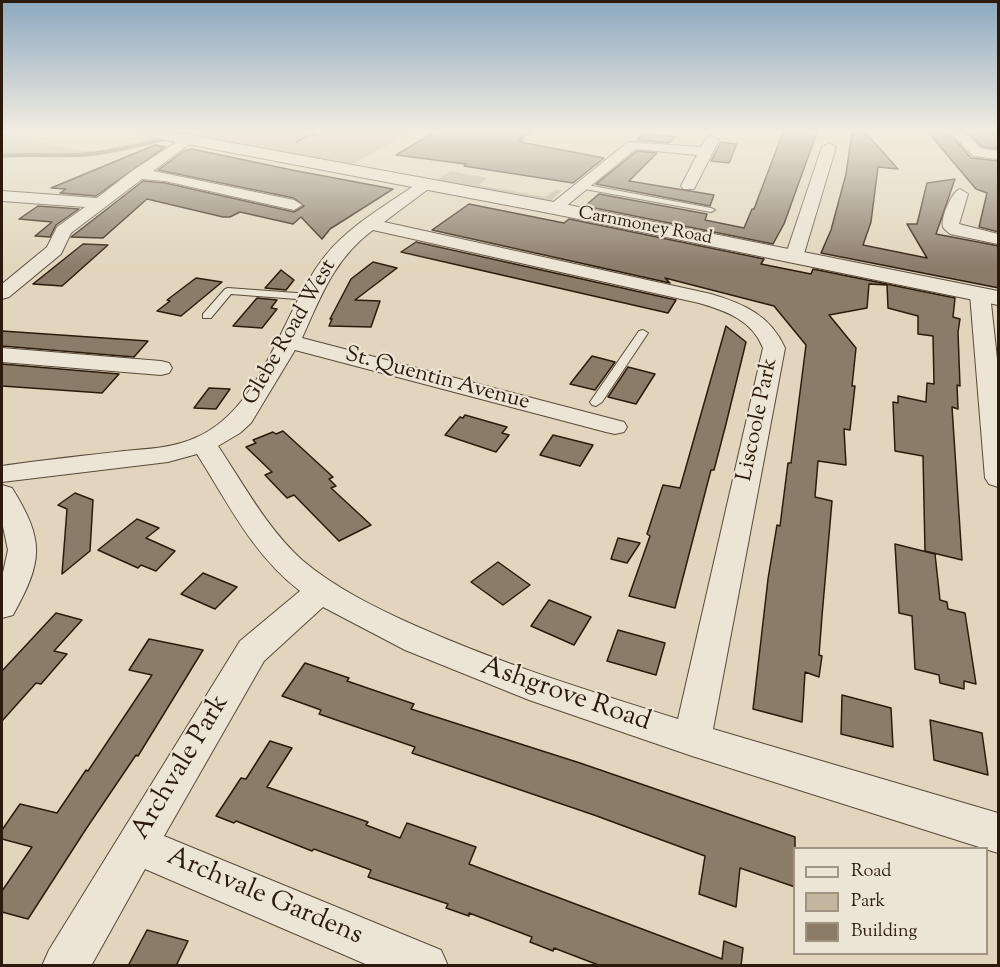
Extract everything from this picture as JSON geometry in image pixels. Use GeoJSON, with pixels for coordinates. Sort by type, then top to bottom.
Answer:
{"type":"FeatureCollection","features":[{"type":"Feature","properties":{"kind":"street"},"geometry":{"type":"LineString","coordinates":[[2,293],[55,250],[63,231],[133,177]]}},
{"type":"Feature","properties":{"kind":"street"},"geometry":{"type":"LineString","coordinates":[[166,177],[294,205]]}},
{"type":"Feature","properties":{"kind":"street","name":"Carnmoney Road"},"geometry":{"type":"LineString","coordinates":[[394,177],[989,296]]}},
{"type":"Feature","properties":{"kind":"street"},"geometry":{"type":"LineString","coordinates":[[554,208],[593,177]]}},
{"type":"Feature","properties":{"kind":"street"},"geometry":{"type":"LineString","coordinates":[[689,186],[693,177]]}},
{"type":"Feature","properties":{"kind":"street"},"geometry":{"type":"LineString","coordinates":[[794,257],[819,177]]}},
{"type":"Feature","properties":{"kind":"street","name":"Glebe Road West"},"geometry":{"type":"LineString","coordinates":[[2,474],[168,454],[204,444],[231,429],[242,418],[289,343],[310,297],[331,260],[351,238],[426,184]]}},
{"type":"Feature","properties":{"kind":"street"},"geometry":{"type":"LineString","coordinates":[[960,194],[951,219],[951,226],[956,230],[999,239]]}},
{"type":"Feature","properties":{"kind":"street"},"geometry":{"type":"LineString","coordinates":[[2,196],[99,203]]}},
{"type":"Feature","properties":{"kind":"street","name":"Liscoole Park"},"geometry":{"type":"LineString","coordinates":[[369,224],[704,298],[728,305],[746,314],[770,335],[774,348],[692,740]]}},
{"type":"Feature","properties":{"kind":"street"},"geometry":{"type":"LineString","coordinates":[[2,272],[27,273]]}},
{"type":"Feature","properties":{"kind":"street"},"geometry":{"type":"LineString","coordinates":[[989,296],[999,478]]}},
{"type":"Feature","properties":{"kind":"street","name":"St. Quentin Avenue"},"geometry":{"type":"LineString","coordinates":[[289,343],[590,411],[615,427]]}},
{"type":"Feature","properties":{"kind":"street"},"geometry":{"type":"LineString","coordinates":[[2,355],[161,368]]}},
{"type":"Feature","properties":{"kind":"street","name":"Ashgrove Road"},"geometry":{"type":"LineString","coordinates":[[204,444],[268,543],[292,567],[322,591],[366,616],[499,676],[692,740],[999,833]]}},
{"type":"Feature","properties":{"kind":"street"},"geometry":{"type":"LineString","coordinates":[[2,494],[22,538],[24,557],[14,584],[2,606]]}},
{"type":"Feature","properties":{"kind":"street","name":"Archvale Park"},"geometry":{"type":"LineString","coordinates":[[65,966],[252,651],[283,622],[322,591]]}},
{"type":"Feature","properties":{"kind":"street","name":"Archvale Gardens"},"geometry":{"type":"LineString","coordinates":[[137,845],[411,963]]}},
{"type":"Feature","properties":{"kind":"lane"},"geometry":{"type":"LineString","coordinates":[[582,186],[711,210]]}},
{"type":"Feature","properties":{"kind":"lane"},"geometry":{"type":"LineString","coordinates":[[207,316],[228,291],[310,297]]}},
{"type":"Feature","properties":{"kind":"lane"},"geometry":{"type":"LineString","coordinates":[[590,411],[643,333]]}},
{"type":"Feature","properties":{"kind":"green space"},"geometry":{"type":"Polygon","coordinates":[[[441,177],[482,177],[487,178],[479,185],[545,197],[555,190],[562,190],[550,202],[437,180],[441,177]]]}},
{"type":"Feature","properties":{"kind":"building"},"geometry":{"type":"Polygon","coordinates":[[[77,177],[123,177],[96,196],[60,193],[66,189],[51,188],[77,177]]]}},
{"type":"Feature","properties":{"kind":"building"},"geometry":{"type":"Polygon","coordinates":[[[193,177],[330,177],[393,189],[330,229],[322,239],[301,217],[293,224],[240,212],[230,217],[223,217],[147,199],[103,238],[71,237],[143,181],[165,183],[294,212],[304,206],[294,198],[193,177]]]}},
{"type":"Feature","properties":{"kind":"building"},"geometry":{"type":"Polygon","coordinates":[[[535,177],[580,177],[573,183],[535,177]]]}},
{"type":"Feature","properties":{"kind":"building"},"geometry":{"type":"Polygon","coordinates":[[[605,177],[633,177],[629,181],[714,195],[710,206],[596,184],[605,177]]]}},
{"type":"Feature","properties":{"kind":"building"},"geometry":{"type":"Polygon","coordinates":[[[766,177],[801,177],[784,224],[773,244],[585,206],[599,194],[707,214],[705,220],[744,228],[766,177]]]}},
{"type":"Feature","properties":{"kind":"building"},"geometry":{"type":"Polygon","coordinates":[[[845,177],[877,177],[871,222],[863,245],[927,258],[907,224],[917,224],[927,183],[955,179],[936,234],[999,246],[999,288],[821,253],[831,230],[845,177]]]}},
{"type":"Feature","properties":{"kind":"building"},"geometry":{"type":"Polygon","coordinates":[[[966,177],[999,177],[999,232],[979,227],[987,193],[976,189],[966,177]]]}},
{"type":"Feature","properties":{"kind":"building"},"geometry":{"type":"Polygon","coordinates":[[[469,204],[564,223],[569,219],[764,259],[761,264],[811,274],[813,269],[955,298],[953,317],[960,319],[958,332],[960,386],[957,385],[958,409],[952,407],[962,560],[925,551],[923,456],[895,451],[893,402],[898,403],[898,396],[926,402],[927,383],[934,384],[933,336],[918,334],[918,316],[888,308],[887,285],[869,284],[867,308],[829,315],[856,348],[852,386],[855,386],[850,430],[844,429],[846,465],[818,461],[815,497],[832,501],[819,655],[822,656],[819,677],[805,672],[802,722],[753,709],[768,579],[777,525],[780,526],[788,463],[791,463],[806,345],[774,306],[665,278],[670,283],[432,230],[469,204]]]}},
{"type":"Feature","properties":{"kind":"building"},"geometry":{"type":"Polygon","coordinates":[[[38,206],[79,209],[56,225],[50,237],[35,236],[52,222],[19,219],[38,206]]]}},
{"type":"Feature","properties":{"kind":"building"},"geometry":{"type":"Polygon","coordinates":[[[416,242],[676,300],[668,313],[401,252],[416,242]]]}},
{"type":"Feature","properties":{"kind":"building"},"geometry":{"type":"Polygon","coordinates":[[[83,244],[108,245],[62,286],[33,284],[83,244]]]}},
{"type":"Feature","properties":{"kind":"building"},"geometry":{"type":"Polygon","coordinates":[[[373,262],[397,268],[355,300],[380,301],[371,327],[329,326],[332,319],[330,319],[351,279],[373,262]]]}},
{"type":"Feature","properties":{"kind":"building"},"geometry":{"type":"Polygon","coordinates":[[[281,270],[294,280],[286,290],[265,288],[281,270]]]}},
{"type":"Feature","properties":{"kind":"building"},"geometry":{"type":"Polygon","coordinates":[[[196,278],[222,282],[181,316],[157,311],[170,301],[167,300],[196,278]]]}},
{"type":"Feature","properties":{"kind":"building"},"geometry":{"type":"Polygon","coordinates":[[[257,298],[277,300],[271,308],[277,309],[262,328],[233,326],[257,298]]]}},
{"type":"Feature","properties":{"kind":"building"},"geometry":{"type":"Polygon","coordinates":[[[726,326],[746,342],[714,470],[711,470],[675,608],[629,596],[650,536],[647,534],[663,485],[680,488],[726,326]]]}},
{"type":"Feature","properties":{"kind":"building"},"geometry":{"type":"Polygon","coordinates":[[[2,331],[148,341],[134,357],[2,346],[2,331]]]}},
{"type":"Feature","properties":{"kind":"building"},"geometry":{"type":"Polygon","coordinates":[[[592,356],[615,362],[595,390],[570,384],[592,356]]]}},
{"type":"Feature","properties":{"kind":"building"},"geometry":{"type":"Polygon","coordinates":[[[2,364],[119,374],[102,393],[2,386],[2,364]]]}},
{"type":"Feature","properties":{"kind":"building"},"geometry":{"type":"Polygon","coordinates":[[[628,367],[655,374],[636,404],[608,397],[628,367]]]}},
{"type":"Feature","properties":{"kind":"building"},"geometry":{"type":"Polygon","coordinates":[[[209,388],[230,389],[216,409],[194,408],[209,388]]]}},
{"type":"Feature","properties":{"kind":"building"},"geometry":{"type":"Polygon","coordinates":[[[465,415],[507,427],[502,433],[509,435],[496,452],[445,435],[460,417],[463,418],[465,415]]]}},
{"type":"Feature","properties":{"kind":"building"},"geometry":{"type":"Polygon","coordinates":[[[283,431],[333,477],[329,479],[336,486],[331,488],[371,525],[339,541],[294,495],[287,498],[265,475],[272,472],[246,447],[256,443],[253,440],[273,432],[276,434],[283,431]]]}},
{"type":"Feature","properties":{"kind":"building"},"geometry":{"type":"Polygon","coordinates":[[[553,435],[593,445],[580,466],[540,455],[553,435]]]}},
{"type":"Feature","properties":{"kind":"building"},"geometry":{"type":"Polygon","coordinates":[[[75,493],[93,500],[90,551],[62,574],[67,509],[58,505],[75,493]]]}},
{"type":"Feature","properties":{"kind":"building"},"geometry":{"type":"Polygon","coordinates":[[[137,519],[159,528],[146,538],[175,551],[156,571],[141,565],[138,568],[98,550],[137,519]]]}},
{"type":"Feature","properties":{"kind":"building"},"geometry":{"type":"Polygon","coordinates":[[[618,538],[640,543],[627,563],[611,559],[618,538]]]}},
{"type":"Feature","properties":{"kind":"building"},"geometry":{"type":"Polygon","coordinates":[[[895,544],[935,554],[940,600],[947,602],[948,609],[965,613],[976,684],[964,681],[964,689],[940,683],[939,675],[915,669],[912,616],[899,613],[895,544]]]}},
{"type":"Feature","properties":{"kind":"building"},"geometry":{"type":"Polygon","coordinates":[[[498,562],[530,585],[503,605],[471,582],[498,562]]]}},
{"type":"Feature","properties":{"kind":"building"},"geometry":{"type":"Polygon","coordinates":[[[203,573],[237,587],[215,609],[181,594],[203,573]]]}},
{"type":"Feature","properties":{"kind":"building"},"geometry":{"type":"Polygon","coordinates":[[[549,600],[591,617],[574,645],[531,626],[549,600]]]}},
{"type":"Feature","properties":{"kind":"building"},"geometry":{"type":"Polygon","coordinates":[[[56,613],[82,620],[54,651],[67,654],[41,684],[36,683],[2,721],[2,671],[56,613]]]}},
{"type":"Feature","properties":{"kind":"building"},"geometry":{"type":"Polygon","coordinates":[[[618,630],[665,643],[656,675],[607,661],[618,630]]]}},
{"type":"Feature","properties":{"kind":"building"},"geometry":{"type":"Polygon","coordinates":[[[149,639],[203,650],[138,756],[136,755],[86,829],[28,919],[2,912],[2,891],[32,847],[2,839],[2,830],[20,804],[57,813],[152,675],[129,670],[149,639]]]}},
{"type":"Feature","properties":{"kind":"building"},"geometry":{"type":"Polygon","coordinates":[[[305,663],[349,678],[347,681],[414,704],[411,709],[580,763],[795,837],[793,886],[740,868],[736,907],[699,894],[705,856],[594,815],[412,753],[415,747],[319,714],[321,710],[282,696],[305,663]]]}},
{"type":"Feature","properties":{"kind":"building"},"geometry":{"type":"Polygon","coordinates":[[[842,695],[891,708],[893,747],[841,734],[842,695]]]}},
{"type":"Feature","properties":{"kind":"building"},"geometry":{"type":"Polygon","coordinates":[[[930,720],[982,733],[988,775],[934,760],[930,720]]]}},
{"type":"Feature","properties":{"kind":"building"},"geometry":{"type":"Polygon","coordinates":[[[270,741],[292,748],[267,787],[368,822],[366,825],[400,838],[407,823],[476,847],[469,864],[722,959],[724,941],[743,948],[741,966],[601,966],[554,948],[553,951],[530,942],[532,937],[469,913],[469,916],[446,908],[448,904],[368,877],[371,870],[314,849],[312,851],[236,821],[234,823],[216,816],[241,778],[246,779],[270,741]]]}},
{"type":"Feature","properties":{"kind":"building"},"geometry":{"type":"Polygon","coordinates":[[[147,930],[188,941],[176,966],[128,966],[147,930]]]}}]}
